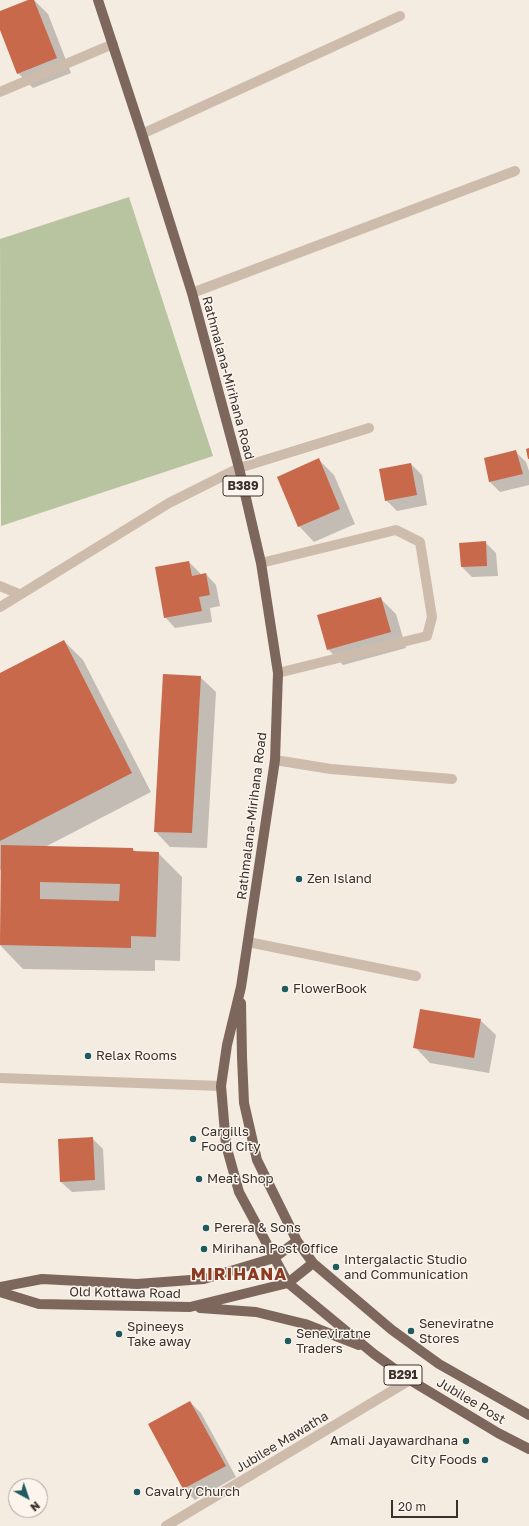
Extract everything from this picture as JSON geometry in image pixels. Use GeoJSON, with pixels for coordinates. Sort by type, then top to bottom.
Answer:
{"type":"FeatureCollection","features":[{"type":"Feature","properties":{"kind":"main road","name":"Rathmalana-Mirihana Road"},"geometry":{"type":"LineString","coordinates":[[98,0],[192,293],[239,468],[261,563],[278,673],[275,760],[241,987],[228,1045],[221,1086],[226,1145],[239,1192],[288,1283]]}},
{"type":"Feature","properties":{"kind":"main road","name":"Rathmalana-Mirihana Road"},"geometry":{"type":"LineString","coordinates":[[241,987],[244,1103],[257,1160],[297,1240]]}},
{"type":"Feature","properties":{"kind":"main road","name":"Old Kottawa Road"},"geometry":{"type":"LineString","coordinates":[[0,1287],[42,1278],[137,1284],[204,1279],[274,1258],[297,1240]]}},
{"type":"Feature","properties":{"kind":"main road","name":"Jubilee Post"},"geometry":{"type":"LineString","coordinates":[[297,1240],[313,1263],[392,1330],[439,1364],[529,1415]]}},
{"type":"Feature","properties":{"kind":"main road","name":"Old Kottawa Road"},"geometry":{"type":"LineString","coordinates":[[0,1292],[39,1304],[190,1308],[288,1283],[313,1263]]}},
{"type":"Feature","properties":{"kind":"main road","name":"Jubilee Post"},"geometry":{"type":"LineString","coordinates":[[288,1283],[410,1380],[498,1433],[529,1449]]}},
{"type":"Feature","properties":{"kind":"main road"},"geometry":{"type":"LineString","coordinates":[[190,1308],[256,1312],[305,1324],[368,1348]]}},
{"type":"Feature","properties":{"kind":"street"},"geometry":{"type":"LineString","coordinates":[[142,134],[400,16]]}},
{"type":"Feature","properties":{"kind":"street"},"geometry":{"type":"LineString","coordinates":[[0,92],[112,44]]}},
{"type":"Feature","properties":{"kind":"street"},"geometry":{"type":"LineString","coordinates":[[192,293],[515,171]]}},
{"type":"Feature","properties":{"kind":"street"},"geometry":{"type":"LineString","coordinates":[[0,607],[169,503],[239,468],[369,428]]}},
{"type":"Feature","properties":{"kind":"street"},"geometry":{"type":"LineString","coordinates":[[261,563],[396,530],[420,542],[432,617],[427,636],[278,673]]}},
{"type":"Feature","properties":{"kind":"street"},"geometry":{"type":"LineString","coordinates":[[0,586],[19,594]]}},
{"type":"Feature","properties":{"kind":"street"},"geometry":{"type":"LineString","coordinates":[[275,760],[331,769],[452,779]]}},
{"type":"Feature","properties":{"kind":"street"},"geometry":{"type":"LineString","coordinates":[[248,942],[416,976]]}},
{"type":"Feature","properties":{"kind":"street"},"geometry":{"type":"LineString","coordinates":[[0,1078],[221,1086]]}},
{"type":"Feature","properties":{"kind":"street","name":"Jubilee Mawatha"},"geometry":{"type":"LineString","coordinates":[[166,1526],[410,1380]]}},
{"type":"Feature","properties":{"kind":"green space"},"geometry":{"type":"Polygon","coordinates":[[[129,197],[213,456],[1,526],[0,239],[129,197]]]}},
{"type":"Feature","properties":{"kind":"building"},"geometry":{"type":"Polygon","coordinates":[[[28,0],[34,0],[57,58],[17,74],[0,30],[0,11],[28,0]]]}},
{"type":"Feature","properties":{"kind":"building"},"geometry":{"type":"Polygon","coordinates":[[[529,448],[529,459],[528,459],[526,449],[529,448]]]}},
{"type":"Feature","properties":{"kind":"building"},"geometry":{"type":"Polygon","coordinates":[[[516,450],[523,474],[489,482],[484,458],[516,450]]]}},
{"type":"Feature","properties":{"kind":"building"},"geometry":{"type":"Polygon","coordinates":[[[319,458],[340,509],[298,527],[277,477],[319,458]]]}},
{"type":"Feature","properties":{"kind":"building"},"geometry":{"type":"Polygon","coordinates":[[[411,463],[417,495],[385,501],[379,469],[411,463]]]}},
{"type":"Feature","properties":{"kind":"building"},"geometry":{"type":"Polygon","coordinates":[[[486,541],[487,566],[461,567],[459,543],[486,541]]]}},
{"type":"Feature","properties":{"kind":"building"},"geometry":{"type":"Polygon","coordinates":[[[189,561],[192,576],[206,573],[210,595],[199,597],[202,611],[164,618],[155,567],[189,561]]]}},
{"type":"Feature","properties":{"kind":"building"},"geometry":{"type":"Polygon","coordinates":[[[381,597],[391,632],[327,650],[317,615],[381,597]]]}},
{"type":"Feature","properties":{"kind":"building"},"geometry":{"type":"Polygon","coordinates":[[[64,640],[132,773],[0,841],[0,673],[64,640]]]}},
{"type":"Feature","properties":{"kind":"building"},"geometry":{"type":"Polygon","coordinates":[[[163,674],[201,676],[192,833],[154,832],[163,674]]]}},
{"type":"Feature","properties":{"kind":"building"},"geometry":{"type":"Polygon","coordinates":[[[1,845],[133,848],[133,851],[159,852],[156,937],[131,936],[131,948],[0,945],[1,845]],[[40,882],[40,899],[119,901],[120,884],[40,882]]]}},
{"type":"Feature","properties":{"kind":"building"},"geometry":{"type":"Polygon","coordinates":[[[420,1009],[481,1019],[474,1058],[413,1048],[420,1009]]]}},
{"type":"Feature","properties":{"kind":"building"},"geometry":{"type":"Polygon","coordinates":[[[93,1137],[95,1180],[60,1182],[58,1139],[93,1137]]]}},
{"type":"Feature","properties":{"kind":"building"},"geometry":{"type":"Polygon","coordinates":[[[190,1401],[226,1466],[183,1489],[148,1424],[190,1401]]]}},
{"type":"Feature","properties":{"kind":"place","name":"Zen Island"},"geometry":{"type":"Point","coordinates":[299,879]}},
{"type":"Feature","properties":{"kind":"place","name":"FlowerBook"},"geometry":{"type":"Point","coordinates":[285,989]}},
{"type":"Feature","properties":{"kind":"place","name":"Relax Rooms"},"geometry":{"type":"Point","coordinates":[88,1056]}},
{"type":"Feature","properties":{"kind":"place","name":"Cargills Food City"},"geometry":{"type":"Point","coordinates":[193,1139]}},
{"type":"Feature","properties":{"kind":"place","name":"Meat Shop"},"geometry":{"type":"Point","coordinates":[199,1179]}},
{"type":"Feature","properties":{"kind":"place","name":"Perera & Sons"},"geometry":{"type":"Point","coordinates":[206,1228]}},
{"type":"Feature","properties":{"kind":"place","name":"Mirihana Post Office"},"geometry":{"type":"Point","coordinates":[204,1249]}},
{"type":"Feature","properties":{"kind":"place","name":"Intergalactic Studio and Communication"},"geometry":{"type":"Point","coordinates":[336,1267]}},
{"type":"Feature","properties":{"kind":"place","name":"Seneviratne Stores"},"geometry":{"type":"Point","coordinates":[411,1331]}},
{"type":"Feature","properties":{"kind":"place","name":"Spineeys Take away"},"geometry":{"type":"Point","coordinates":[119,1334]}},
{"type":"Feature","properties":{"kind":"place","name":"Seneviratne Traders"},"geometry":{"type":"Point","coordinates":[288,1341]}},
{"type":"Feature","properties":{"kind":"place","name":"Amali Jayawardhana"},"geometry":{"type":"Point","coordinates":[466,1441]}},
{"type":"Feature","properties":{"kind":"place","name":"City Foods"},"geometry":{"type":"Point","coordinates":[485,1460]}},
{"type":"Feature","properties":{"kind":"place","name":"Cavalry Church"},"geometry":{"type":"Point","coordinates":[137,1492]}},
{"type":"Feature","properties":{"kind":"district","name":"MIRIHANA"},"geometry":{"type":"Point","coordinates":[239,1275]}}]}
